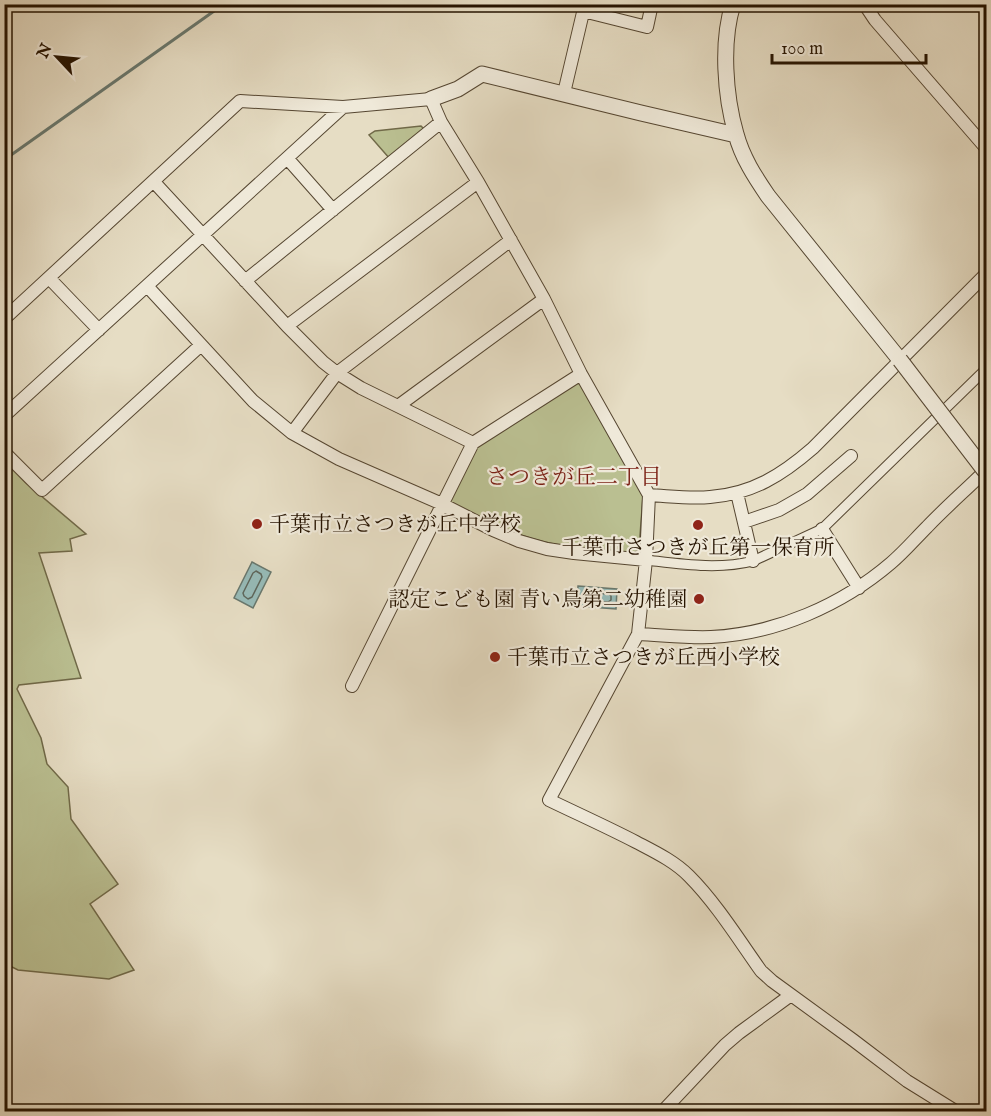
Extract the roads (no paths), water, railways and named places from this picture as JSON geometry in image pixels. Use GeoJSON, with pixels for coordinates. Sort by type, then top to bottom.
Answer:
{"type":"FeatureCollection","features":[{"type":"Feature","properties":{"kind":"street"},"geometry":{"type":"LineString","coordinates":[[564,93],[584,8],[646,27],[652,4]]}},
{"type":"Feature","properties":{"kind":"street"},"geometry":{"type":"LineString","coordinates":[[638,634],[711,637],[760,630],[814,612],[859,588],[893,562],[926,527],[986,471],[756,179],[736,135],[725,66],[733,4]]}},
{"type":"Feature","properties":{"kind":"street"},"geometry":{"type":"LineString","coordinates":[[866,4],[875,20],[987,148]]}},
{"type":"Feature","properties":{"kind":"street"},"geometry":{"type":"LineString","coordinates":[[4,319],[240,101],[343,107],[431,99],[458,89],[482,74],[736,135]]}},
{"type":"Feature","properties":{"kind":"street"},"geometry":{"type":"LineString","coordinates":[[431,99],[441,122],[544,298],[581,374],[649,495],[646,560],[638,634],[549,800],[665,858],[683,871],[703,891],[761,971],[772,981],[907,1081],[957,1112]]}},
{"type":"Feature","properties":{"kind":"street"},"geometry":{"type":"LineString","coordinates":[[4,416],[343,107]]}},
{"type":"Feature","properties":{"kind":"street"},"geometry":{"type":"LineString","coordinates":[[245,281],[441,122]]}},
{"type":"Feature","properties":{"kind":"street"},"geometry":{"type":"LineString","coordinates":[[287,158],[333,210]]}},
{"type":"Feature","properties":{"kind":"street"},"geometry":{"type":"LineString","coordinates":[[154,182],[309,349],[337,373],[398,406],[473,442]]}},
{"type":"Feature","properties":{"kind":"street"},"geometry":{"type":"LineString","coordinates":[[287,326],[478,182]]}},
{"type":"Feature","properties":{"kind":"street"},"geometry":{"type":"LineString","coordinates":[[292,433],[337,373],[511,240]]}},
{"type":"Feature","properties":{"kind":"street"},"geometry":{"type":"LineString","coordinates":[[649,495],[708,498],[752,488],[782,473],[813,447],[987,274]]}},
{"type":"Feature","properties":{"kind":"street"},"geometry":{"type":"LineString","coordinates":[[49,278],[99,330]]}},
{"type":"Feature","properties":{"kind":"street"},"geometry":{"type":"LineString","coordinates":[[147,286],[253,401],[292,433],[339,459],[442,504],[493,530],[529,544],[574,553],[699,566],[753,561],[822,529],[987,369]]}},
{"type":"Feature","properties":{"kind":"street"},"geometry":{"type":"LineString","coordinates":[[398,406],[544,298]]}},
{"type":"Feature","properties":{"kind":"street"},"geometry":{"type":"LineString","coordinates":[[4,452],[42,490],[201,345]]}},
{"type":"Feature","properties":{"kind":"street"},"geometry":{"type":"LineString","coordinates":[[352,686],[473,442],[581,374]]}},
{"type":"Feature","properties":{"kind":"street"},"geometry":{"type":"LineString","coordinates":[[744,522],[779,510],[807,494],[851,456]]}},
{"type":"Feature","properties":{"kind":"street"},"geometry":{"type":"LineString","coordinates":[[737,493],[753,561]]}},
{"type":"Feature","properties":{"kind":"street"},"geometry":{"type":"LineString","coordinates":[[822,529],[859,588]]}},
{"type":"Feature","properties":{"kind":"street"},"geometry":{"type":"LineString","coordinates":[[662,1112],[738,1033],[791,994]]}},
{"type":"Feature","properties":{"kind":"water"},"geometry":{"type":"Polygon","coordinates":[[[252,562],[271,572],[253,608],[234,598],[252,562]]]}},
{"type":"Feature","properties":{"kind":"water"},"geometry":{"type":"Polygon","coordinates":[[[578,586],[617,589],[616,609],[577,606],[578,586]]]}},
{"type":"Feature","properties":{"kind":"waterway"},"geometry":{"type":"LineString","coordinates":[[4,160],[224,4]]}},
{"type":"Feature","properties":{"kind":"place","name":"千葉市立さつきが丘中学校"},"geometry":{"type":"Point","coordinates":[257,524]}},
{"type":"Feature","properties":{"kind":"place","name":"千葉市さつきが丘第一保育所"},"geometry":{"type":"Point","coordinates":[698,525]}},
{"type":"Feature","properties":{"kind":"place","name":"認定こども園 青い鳥第二幼稚園"},"geometry":{"type":"Point","coordinates":[699,599]}},
{"type":"Feature","properties":{"kind":"place","name":"千葉市立さつきが丘西小学校"},"geometry":{"type":"Point","coordinates":[495,657]}},
{"type":"Feature","properties":{"kind":"district","name":"さつきが丘二丁目"},"geometry":{"type":"Point","coordinates":[574,476]}}]}
